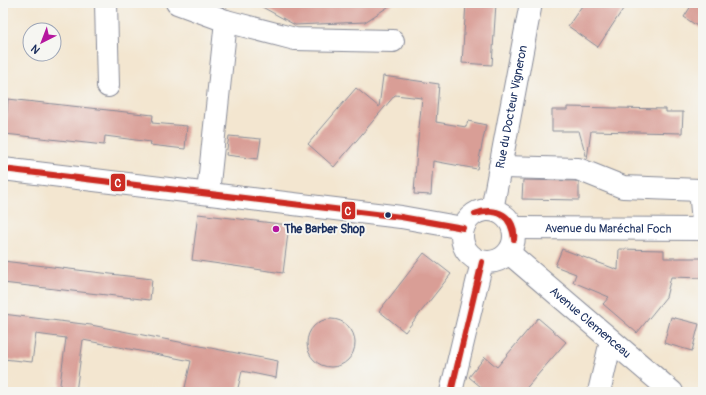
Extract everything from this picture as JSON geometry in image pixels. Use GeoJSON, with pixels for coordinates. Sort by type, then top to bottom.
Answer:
{"type":"FeatureCollection","features":[{"type":"Feature","properties":{"kind":"street"},"geometry":{"type":"LineString","coordinates":[[106,3],[108,86]]}},
{"type":"Feature","properties":{"kind":"street"},"geometry":{"type":"LineString","coordinates":[[177,3],[226,21],[295,39],[393,42]]}},
{"type":"Feature","properties":{"kind":"street","name":"Rue du Docteur Vigneron"},"geometry":{"type":"LineString","coordinates":[[492,210],[531,3]]}},
{"type":"Feature","properties":{"kind":"street"},"geometry":{"type":"LineString","coordinates":[[208,194],[226,21]]}},
{"type":"Feature","properties":{"kind":"street"},"geometry":{"type":"LineString","coordinates":[[500,167],[578,169],[623,187],[700,190],[703,222]]}},
{"type":"Feature","properties":{"kind":"street"},"geometry":{"type":"LineString","coordinates":[[3,169],[401,217],[463,228]]}},
{"type":"Feature","properties":{"kind":"street"},"geometry":{"type":"LineString","coordinates":[[482,210],[492,210],[505,216],[513,228],[515,236],[513,246],[509,253],[497,262],[482,262],[474,259],[463,246],[463,228],[467,220],[482,210]]}},
{"type":"Feature","properties":{"kind":"street","name":"Avenue du Maréchal Foch"},"geometry":{"type":"LineString","coordinates":[[513,228],[703,229]]}},
{"type":"Feature","properties":{"kind":"street","name":"Avenue Clemenceau"},"geometry":{"type":"LineString","coordinates":[[509,253],[672,392]]}},
{"type":"Feature","properties":{"kind":"street"},"geometry":{"type":"LineString","coordinates":[[451,392],[482,262]]}},
{"type":"Feature","properties":{"kind":"street"},"geometry":{"type":"LineString","coordinates":[[599,392],[611,341]]}},
{"type":"Feature","properties":{"kind":"building"},"geometry":{"type":"Polygon","coordinates":[[[255,3],[394,3],[365,22],[295,25],[255,3]]]}},
{"type":"Feature","properties":{"kind":"building"},"geometry":{"type":"Polygon","coordinates":[[[466,3],[496,3],[492,65],[462,63],[466,3]]]}},
{"type":"Feature","properties":{"kind":"building"},"geometry":{"type":"Polygon","coordinates":[[[584,3],[627,3],[598,47],[568,26],[584,3]]]}},
{"type":"Feature","properties":{"kind":"building"},"geometry":{"type":"Polygon","coordinates":[[[693,3],[703,3],[703,30],[684,17],[693,3]]]}},
{"type":"Feature","properties":{"kind":"building"},"geometry":{"type":"Polygon","coordinates":[[[383,76],[439,84],[436,122],[466,127],[468,121],[486,125],[477,169],[433,161],[431,195],[414,194],[422,98],[395,95],[334,167],[308,144],[356,88],[379,107],[383,76]]]}},
{"type":"Feature","properties":{"kind":"building"},"geometry":{"type":"Polygon","coordinates":[[[8,99],[153,115],[152,123],[187,126],[185,149],[150,145],[151,142],[105,136],[104,145],[5,134],[8,99]]]}},
{"type":"Feature","properties":{"kind":"building"},"geometry":{"type":"Polygon","coordinates":[[[567,107],[666,109],[666,112],[683,112],[682,133],[591,131],[587,159],[579,131],[552,131],[552,110],[567,110],[567,107]]]}},
{"type":"Feature","properties":{"kind":"building"},"geometry":{"type":"Polygon","coordinates":[[[229,136],[261,139],[258,159],[226,155],[229,136]]]}},
{"type":"Feature","properties":{"kind":"building"},"geometry":{"type":"Polygon","coordinates":[[[523,180],[575,181],[579,183],[579,200],[522,199],[523,180]]]}},
{"type":"Feature","properties":{"kind":"building"},"geometry":{"type":"Polygon","coordinates":[[[198,214],[289,225],[283,273],[192,260],[198,214]]]}},
{"type":"Feature","properties":{"kind":"building"},"geometry":{"type":"Polygon","coordinates":[[[562,249],[618,270],[619,249],[664,250],[664,258],[703,258],[703,278],[671,277],[666,297],[637,333],[603,304],[609,297],[573,282],[576,274],[555,266],[562,249]]]}},
{"type":"Feature","properties":{"kind":"building"},"geometry":{"type":"Polygon","coordinates":[[[424,253],[451,274],[405,332],[379,311],[424,253]]]}},
{"type":"Feature","properties":{"kind":"building"},"geometry":{"type":"Polygon","coordinates":[[[3,261],[152,279],[150,300],[3,283],[3,261]]]}},
{"type":"Feature","properties":{"kind":"building"},"geometry":{"type":"Polygon","coordinates":[[[3,314],[91,325],[278,361],[276,378],[242,371],[237,392],[184,392],[191,361],[83,340],[76,392],[59,392],[66,338],[36,334],[32,362],[3,359],[3,314]]]}},
{"type":"Feature","properties":{"kind":"building"},"geometry":{"type":"Polygon","coordinates":[[[671,317],[699,324],[692,351],[664,343],[671,317]]]}},
{"type":"Feature","properties":{"kind":"building"},"geometry":{"type":"Polygon","coordinates":[[[538,318],[566,342],[523,392],[487,392],[469,377],[485,357],[497,367],[538,318]]]}},
{"type":"Feature","properties":{"kind":"building"},"geometry":{"type":"Polygon","coordinates":[[[331,319],[340,321],[348,326],[353,334],[355,343],[353,352],[348,360],[340,365],[331,367],[322,365],[314,360],[309,352],[307,343],[309,334],[314,326],[322,321],[331,319]]]}},
{"type":"Feature","properties":{"kind":"transit line","name":"C"},"geometry":{"type":"LineString","coordinates":[[3,169],[401,217],[463,228]]}},
{"type":"Feature","properties":{"kind":"transit line","name":"C"},"geometry":{"type":"LineString","coordinates":[[475,214],[490,211],[503,215],[512,225],[514,239]]}},
{"type":"Feature","properties":{"kind":"transit line","name":"C"},"geometry":{"type":"LineString","coordinates":[[475,214],[490,212],[502,215],[510,224],[514,239]]}},
{"type":"Feature","properties":{"kind":"transit line","name":"C"},"geometry":{"type":"LineString","coordinates":[[451,392],[482,262]]}},
{"type":"Feature","properties":{"kind":"place","name":"The Barber Shop"},"geometry":{"type":"Point","coordinates":[276,229]}}]}
